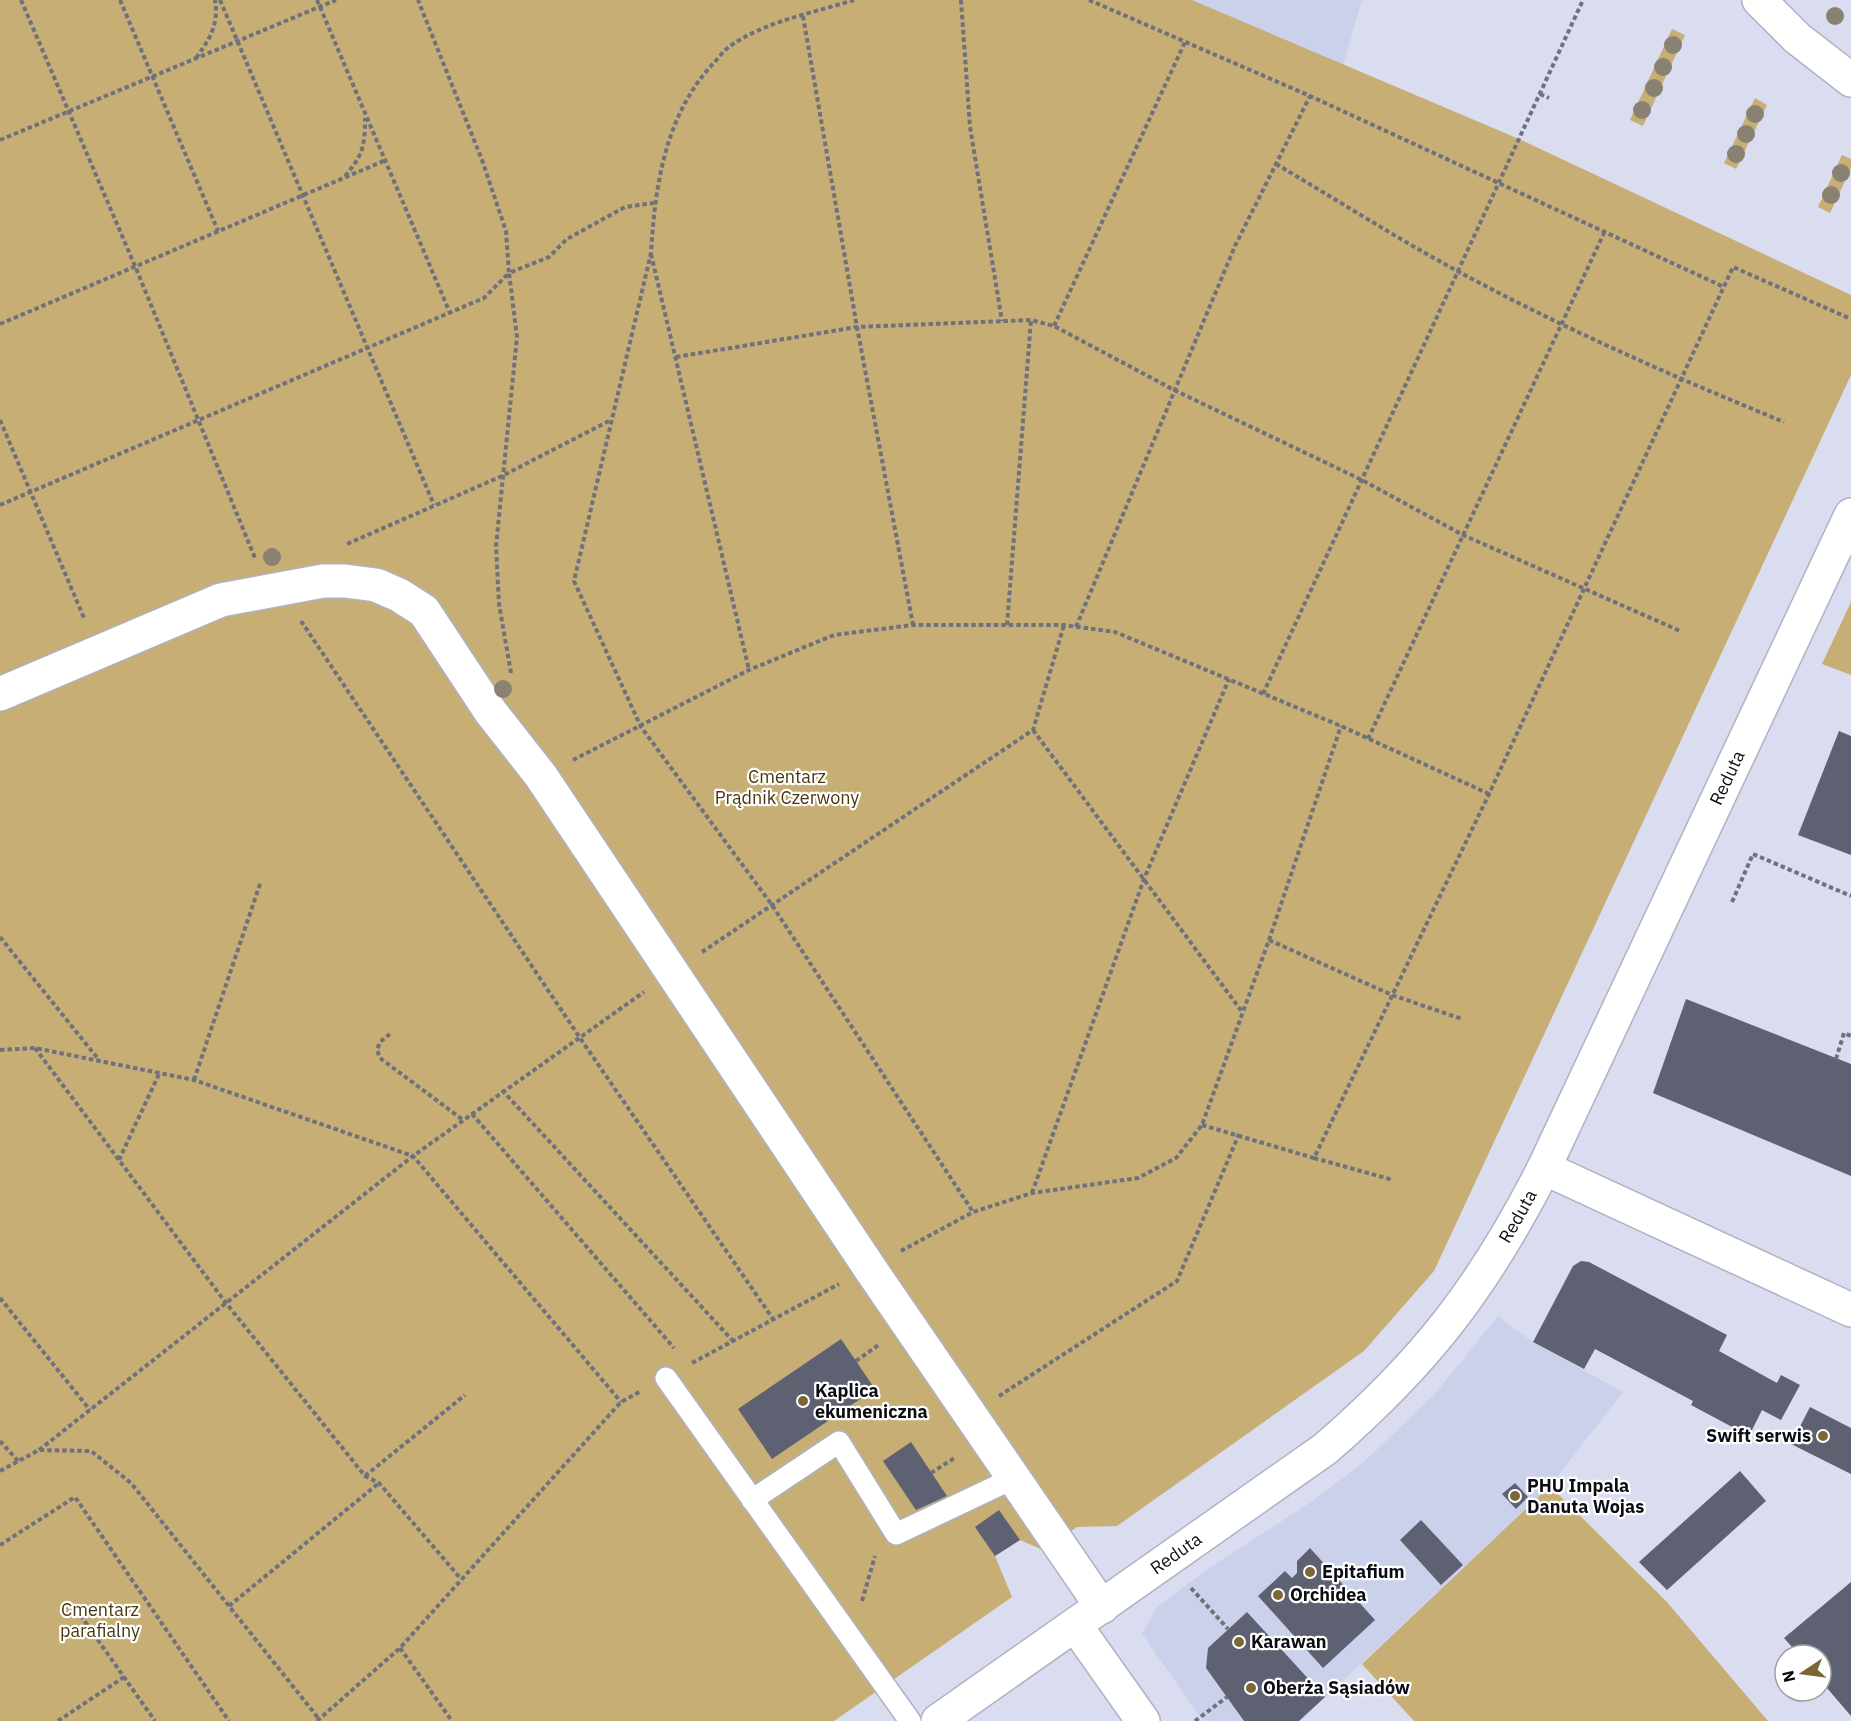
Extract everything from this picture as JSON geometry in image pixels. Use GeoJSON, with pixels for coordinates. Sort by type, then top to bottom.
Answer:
{"type":"FeatureCollection","features":[{"type":"Feature","properties":{"kind":"street"},"geometry":{"type":"LineString","coordinates":[[1759,0],[1797,38],[1851,80]]}},
{"type":"Feature","properties":{"kind":"street","name":"Reduta"},"geometry":{"type":"LineString","coordinates":[[938,1721],[1325,1449],[1374,1407],[1422,1356],[1465,1304],[1518,1221],[1544,1168],[1851,515]]}},
{"type":"Feature","properties":{"kind":"street"},"geometry":{"type":"LineString","coordinates":[[0,694],[221,600],[279,588],[323,581],[366,584],[399,595],[424,611],[490,711],[541,776],[869,1267],[1102,1607]]}},
{"type":"Feature","properties":{"kind":"street"},"geometry":{"type":"LineString","coordinates":[[1544,1168],[1851,1310]]}},
{"type":"Feature","properties":{"kind":"street"},"geometry":{"type":"LineString","coordinates":[[1075,1625],[1143,1721]]}},
{"type":"Feature","properties":{"kind":"lane"},"geometry":{"type":"LineString","coordinates":[[666,1378],[910,1721]]}},
{"type":"Feature","properties":{"kind":"lane"},"geometry":{"type":"LineString","coordinates":[[752,1500],[839,1442],[896,1534],[1014,1478]]}},
{"type":"Feature","properties":{"kind":"path"},"geometry":{"type":"LineString","coordinates":[[21,0],[135,266],[256,559]]}},
{"type":"Feature","properties":{"kind":"path"},"geometry":{"type":"LineString","coordinates":[[120,0],[218,231]]}},
{"type":"Feature","properties":{"kind":"path"},"geometry":{"type":"LineString","coordinates":[[195,58],[211,38],[218,13],[215,0]]}},
{"type":"Feature","properties":{"kind":"path"},"geometry":{"type":"LineString","coordinates":[[220,0],[434,505]]}},
{"type":"Feature","properties":{"kind":"path"},"geometry":{"type":"LineString","coordinates":[[317,0],[450,313]]}},
{"type":"Feature","properties":{"kind":"path"},"geometry":{"type":"LineString","coordinates":[[0,140],[336,0]]}},
{"type":"Feature","properties":{"kind":"path"},"geometry":{"type":"LineString","coordinates":[[418,0],[482,160],[506,231],[517,337],[496,546],[499,604],[512,675]]}},
{"type":"Feature","properties":{"kind":"path"},"geometry":{"type":"LineString","coordinates":[[854,0],[777,22],[729,46],[694,85],[667,142],[654,202],[651,253],[574,581],[642,727],[772,905],[973,1212]]}},
{"type":"Feature","properties":{"kind":"path"},"geometry":{"type":"LineString","coordinates":[[961,0],[970,127],[1002,321]]}},
{"type":"Feature","properties":{"kind":"path"},"geometry":{"type":"LineString","coordinates":[[1089,0],[1310,96],[1724,287]]}},
{"type":"Feature","properties":{"kind":"path"},"geometry":{"type":"LineString","coordinates":[[1263,694],[1583,0]]}},
{"type":"Feature","properties":{"kind":"path"},"geometry":{"type":"LineString","coordinates":[[802,16],[913,625]]}},
{"type":"Feature","properties":{"kind":"path"},"geometry":{"type":"LineString","coordinates":[[1054,326],[1185,42]]}},
{"type":"Feature","properties":{"kind":"path"},"geometry":{"type":"LineString","coordinates":[[1540,94],[1549,98]]}},
{"type":"Feature","properties":{"kind":"path"},"geometry":{"type":"LineString","coordinates":[[1076,627],[1235,246],[1310,96]]}},
{"type":"Feature","properties":{"kind":"path"},"geometry":{"type":"LineString","coordinates":[[345,177],[360,159],[365,142],[364,114]]}},
{"type":"Feature","properties":{"kind":"path"},"geometry":{"type":"LineString","coordinates":[[0,324],[386,160]]}},
{"type":"Feature","properties":{"kind":"path"},"geometry":{"type":"LineString","coordinates":[[1276,164],[1459,272],[1561,324],[1681,380],[1784,422]]}},
{"type":"Feature","properties":{"kind":"path"},"geometry":{"type":"LineString","coordinates":[[0,505],[484,298],[509,273],[549,257],[567,239],[625,207],[654,202]]}},
{"type":"Feature","properties":{"kind":"path"},"geometry":{"type":"LineString","coordinates":[[1368,739],[1604,233]]}},
{"type":"Feature","properties":{"kind":"path"},"geometry":{"type":"LineString","coordinates":[[651,253],[749,670]]}},
{"type":"Feature","properties":{"kind":"path"},"geometry":{"type":"LineString","coordinates":[[1314,1158],[1489,794],[1733,267],[1851,319]]}},
{"type":"Feature","properties":{"kind":"path"},"geometry":{"type":"LineString","coordinates":[[1006,625],[1031,320]]}},
{"type":"Feature","properties":{"kind":"path"},"geometry":{"type":"LineString","coordinates":[[676,357],[857,327],[1031,320],[1054,326],[1174,390],[1362,480],[1463,535],[1680,631]]}},
{"type":"Feature","properties":{"kind":"path"},"geometry":{"type":"LineString","coordinates":[[0,420],[99,653]]}},
{"type":"Feature","properties":{"kind":"path"},"geometry":{"type":"LineString","coordinates":[[339,547],[502,476],[610,421]]}},
{"type":"Feature","properties":{"kind":"path"},"geometry":{"type":"LineString","coordinates":[[279,588],[580,1038],[773,1319]]}},
{"type":"Feature","properties":{"kind":"path"},"geometry":{"type":"LineString","coordinates":[[541,776],[642,727],[749,670],[834,635],[913,625],[1064,625],[1115,632],[1341,726],[1489,794]]}},
{"type":"Feature","properties":{"kind":"path"},"geometry":{"type":"LineString","coordinates":[[0,1471],[39,1450],[413,1156],[502,1090],[672,972],[1033,730],[1064,625]]}},
{"type":"Feature","properties":{"kind":"path"},"geometry":{"type":"LineString","coordinates":[[1032,1193],[1144,879],[1229,679]]}},
{"type":"Feature","properties":{"kind":"path"},"geometry":{"type":"LineString","coordinates":[[666,1378],[973,1212],[1032,1193],[1138,1178],[1176,1158],[1203,1125],[1269,940],[1341,726]]}},
{"type":"Feature","properties":{"kind":"path"},"geometry":{"type":"LineString","coordinates":[[1033,730],[1243,1013]]}},
{"type":"Feature","properties":{"kind":"path"},"geometry":{"type":"LineString","coordinates":[[1732,902],[1753,854],[1851,897]]}},
{"type":"Feature","properties":{"kind":"path"},"geometry":{"type":"LineString","coordinates":[[194,1080],[261,881]]}},
{"type":"Feature","properties":{"kind":"path"},"geometry":{"type":"LineString","coordinates":[[0,937],[99,1061]]}},
{"type":"Feature","properties":{"kind":"path"},"geometry":{"type":"LineString","coordinates":[[1269,940],[1392,995],[1462,1019]]}},
{"type":"Feature","properties":{"kind":"path"},"geometry":{"type":"LineString","coordinates":[[1836,1059],[1844,1033],[1851,1036]]}},
{"type":"Feature","properties":{"kind":"path"},"geometry":{"type":"LineString","coordinates":[[390,1034],[380,1042],[377,1050],[380,1058],[463,1120]]}},
{"type":"Feature","properties":{"kind":"path"},"geometry":{"type":"LineString","coordinates":[[35,1048],[226,1303],[365,1476],[379,1483],[460,1579]]}},
{"type":"Feature","properties":{"kind":"path"},"geometry":{"type":"LineString","coordinates":[[0,1050],[35,1048],[194,1080],[413,1156],[621,1402],[400,1648],[318,1720],[132,1483],[91,1451],[39,1450]]}},
{"type":"Feature","properties":{"kind":"path"},"geometry":{"type":"LineString","coordinates":[[119,1160],[159,1074]]}},
{"type":"Feature","properties":{"kind":"path"},"geometry":{"type":"LineString","coordinates":[[502,1090],[733,1341]]}},
{"type":"Feature","properties":{"kind":"path"},"geometry":{"type":"LineString","coordinates":[[472,1114],[688,1365]]}},
{"type":"Feature","properties":{"kind":"path"},"geometry":{"type":"LineString","coordinates":[[1203,1125],[1393,1180]]}},
{"type":"Feature","properties":{"kind":"path"},"geometry":{"type":"LineString","coordinates":[[970,1414],[1177,1281],[1239,1134]]}},
{"type":"Feature","properties":{"kind":"path"},"geometry":{"type":"LineString","coordinates":[[0,1298],[90,1410]]}},
{"type":"Feature","properties":{"kind":"path"},"geometry":{"type":"LineString","coordinates":[[365,1476],[465,1395]]}},
{"type":"Feature","properties":{"kind":"path"},"geometry":{"type":"LineString","coordinates":[[0,1441],[18,1461]]}},
{"type":"Feature","properties":{"kind":"path"},"geometry":{"type":"LineString","coordinates":[[229,1606],[379,1483]]}},
{"type":"Feature","properties":{"kind":"path"},"geometry":{"type":"LineString","coordinates":[[0,1545],[75,1497],[229,1721]]}},
{"type":"Feature","properties":{"kind":"path"},"geometry":{"type":"LineString","coordinates":[[851,1639],[888,1520]]}},
{"type":"Feature","properties":{"kind":"path"},"geometry":{"type":"LineString","coordinates":[[1184,1581],[1228,1629]]}},
{"type":"Feature","properties":{"kind":"path"},"geometry":{"type":"LineString","coordinates":[[76,1609],[155,1721]]}},
{"type":"Feature","properties":{"kind":"path"},"geometry":{"type":"LineString","coordinates":[[400,1648],[452,1721]]}},
{"type":"Feature","properties":{"kind":"path"},"geometry":{"type":"LineString","coordinates":[[58,1721],[124,1677]]}},
{"type":"Feature","properties":{"kind":"path"},"geometry":{"type":"LineString","coordinates":[[1196,1721],[1227,1697]]}},
{"type":"Feature","properties":{"kind":"shaded area"},"geometry":{"type":"Polygon","coordinates":[[[1192,0],[1362,0],[1343,66],[1192,0]]]}},
{"type":"Feature","properties":{"kind":"shaded area"},"geometry":{"type":"Polygon","coordinates":[[[1498,1316],[1533,1342],[1623,1392],[1550,1486],[1300,1721],[1203,1721],[1142,1634],[1157,1607],[1208,1569],[1314,1500],[1366,1460],[1433,1396],[1498,1316]]]}},
{"type":"Feature","properties":{"kind":"green space","name":"Cmentarz Prądnik Czerwony"},"geometry":{"type":"Polygon","coordinates":[[[0,0],[1192,0],[1519,139],[1851,295],[1851,375],[1434,1271],[1364,1351],[1117,1526],[1077,1527],[1043,1550],[1020,1540],[995,1556],[1012,1597],[834,1721],[0,1721],[0,0]]]}},
{"type":"Feature","properties":{"kind":"green space"},"geometry":{"type":"Polygon","coordinates":[[[1672,29],[1685,35],[1643,126],[1630,120],[1672,29]]]}},
{"type":"Feature","properties":{"kind":"green space"},"geometry":{"type":"Polygon","coordinates":[[[1755,98],[1767,105],[1736,169],[1724,163],[1755,98]]]}},
{"type":"Feature","properties":{"kind":"green space"},"geometry":{"type":"Polygon","coordinates":[[[1842,155],[1851,159],[1851,168],[1830,213],[1818,207],[1842,155]]]}},
{"type":"Feature","properties":{"kind":"green space"},"geometry":{"type":"Polygon","coordinates":[[[1851,602],[1851,675],[1822,664],[1851,602]]]}},
{"type":"Feature","properties":{"kind":"green space"},"geometry":{"type":"Polygon","coordinates":[[[1550,1486],[1667,1602],[1768,1721],[1414,1721],[1362,1664],[1550,1486]]]}},
{"type":"Feature","properties":{"kind":"building"},"geometry":{"type":"Polygon","coordinates":[[[1839,731],[1851,736],[1851,855],[1798,835],[1839,731]]]}},
{"type":"Feature","properties":{"kind":"building"},"geometry":{"type":"Polygon","coordinates":[[[1686,999],[1851,1064],[1851,1176],[1653,1093],[1686,999]]]}},
{"type":"Feature","properties":{"kind":"building"},"geometry":{"type":"Polygon","coordinates":[[[1581,1261],[1589,1262],[1727,1335],[1719,1351],[1777,1383],[1781,1375],[1800,1385],[1781,1420],[1762,1410],[1749,1436],[1691,1405],[1693,1401],[1595,1349],[1584,1369],[1533,1342],[1573,1266],[1581,1261]]]}},
{"type":"Feature","properties":{"kind":"building","name":"Kaplica ekumeniczna"},"geometry":{"type":"Polygon","coordinates":[[[841,1339],[875,1389],[772,1459],[738,1409],[841,1339]]]}},
{"type":"Feature","properties":{"kind":"building","name":"Swift serwis"},"geometry":{"type":"Polygon","coordinates":[[[1810,1407],[1851,1428],[1851,1474],[1791,1444],[1810,1407]]]}},
{"type":"Feature","properties":{"kind":"building"},"geometry":{"type":"Polygon","coordinates":[[[911,1442],[947,1496],[916,1510],[883,1461],[911,1442]]]}},
{"type":"Feature","properties":{"kind":"building"},"geometry":{"type":"Polygon","coordinates":[[[1740,1471],[1766,1501],[1667,1590],[1639,1562],[1740,1471]]]}},
{"type":"Feature","properties":{"kind":"building","name":"PHU Impala Danuta Wojas"},"geometry":{"type":"Polygon","coordinates":[[[1515,1483],[1528,1497],[1516,1509],[1502,1494],[1515,1483]]]}},
{"type":"Feature","properties":{"kind":"building"},"geometry":{"type":"Polygon","coordinates":[[[999,1510],[1020,1540],[995,1556],[975,1527],[999,1510]]]}},
{"type":"Feature","properties":{"kind":"building"},"geometry":{"type":"Polygon","coordinates":[[[1421,1520],[1463,1565],[1441,1585],[1400,1540],[1421,1520]]]}},
{"type":"Feature","properties":{"kind":"building"},"geometry":{"type":"Polygon","coordinates":[[[1310,1548],[1375,1620],[1323,1668],[1258,1596],[1285,1571],[1292,1578],[1297,1573],[1297,1561],[1310,1548]]]}},
{"type":"Feature","properties":{"kind":"building"},"geometry":{"type":"Polygon","coordinates":[[[1851,1582],[1851,1716],[1833,1695],[1833,1643],[1788,1643],[1784,1638],[1851,1582]]]}},
{"type":"Feature","properties":{"kind":"building"},"geometry":{"type":"Polygon","coordinates":[[[1247,1612],[1325,1697],[1299,1721],[1244,1721],[1206,1668],[1208,1648],[1247,1612]]]}},
{"type":"Feature","properties":{"kind":"place","name":"Kaplica ekumeniczna"},"geometry":{"type":"Point","coordinates":[803,1401]}},
{"type":"Feature","properties":{"kind":"place","name":"Swift serwis"},"geometry":{"type":"Point","coordinates":[1823,1436]}},
{"type":"Feature","properties":{"kind":"place","name":"PHU Impala Danuta Wojas"},"geometry":{"type":"Point","coordinates":[1515,1496]}},
{"type":"Feature","properties":{"kind":"place","name":"Epitafium"},"geometry":{"type":"Point","coordinates":[1310,1572]}},
{"type":"Feature","properties":{"kind":"place","name":"Orchidea"},"geometry":{"type":"Point","coordinates":[1278,1595]}},
{"type":"Feature","properties":{"kind":"place","name":"Karawan"},"geometry":{"type":"Point","coordinates":[1239,1642]}},
{"type":"Feature","properties":{"kind":"place","name":"Oberża Sąsiadów"},"geometry":{"type":"Point","coordinates":[1251,1688]}},
{"type":"Feature","properties":{"kind":"park label","name":"Cmentarz parafialny"},"geometry":{"type":"Point","coordinates":[100,1620]}}]}
